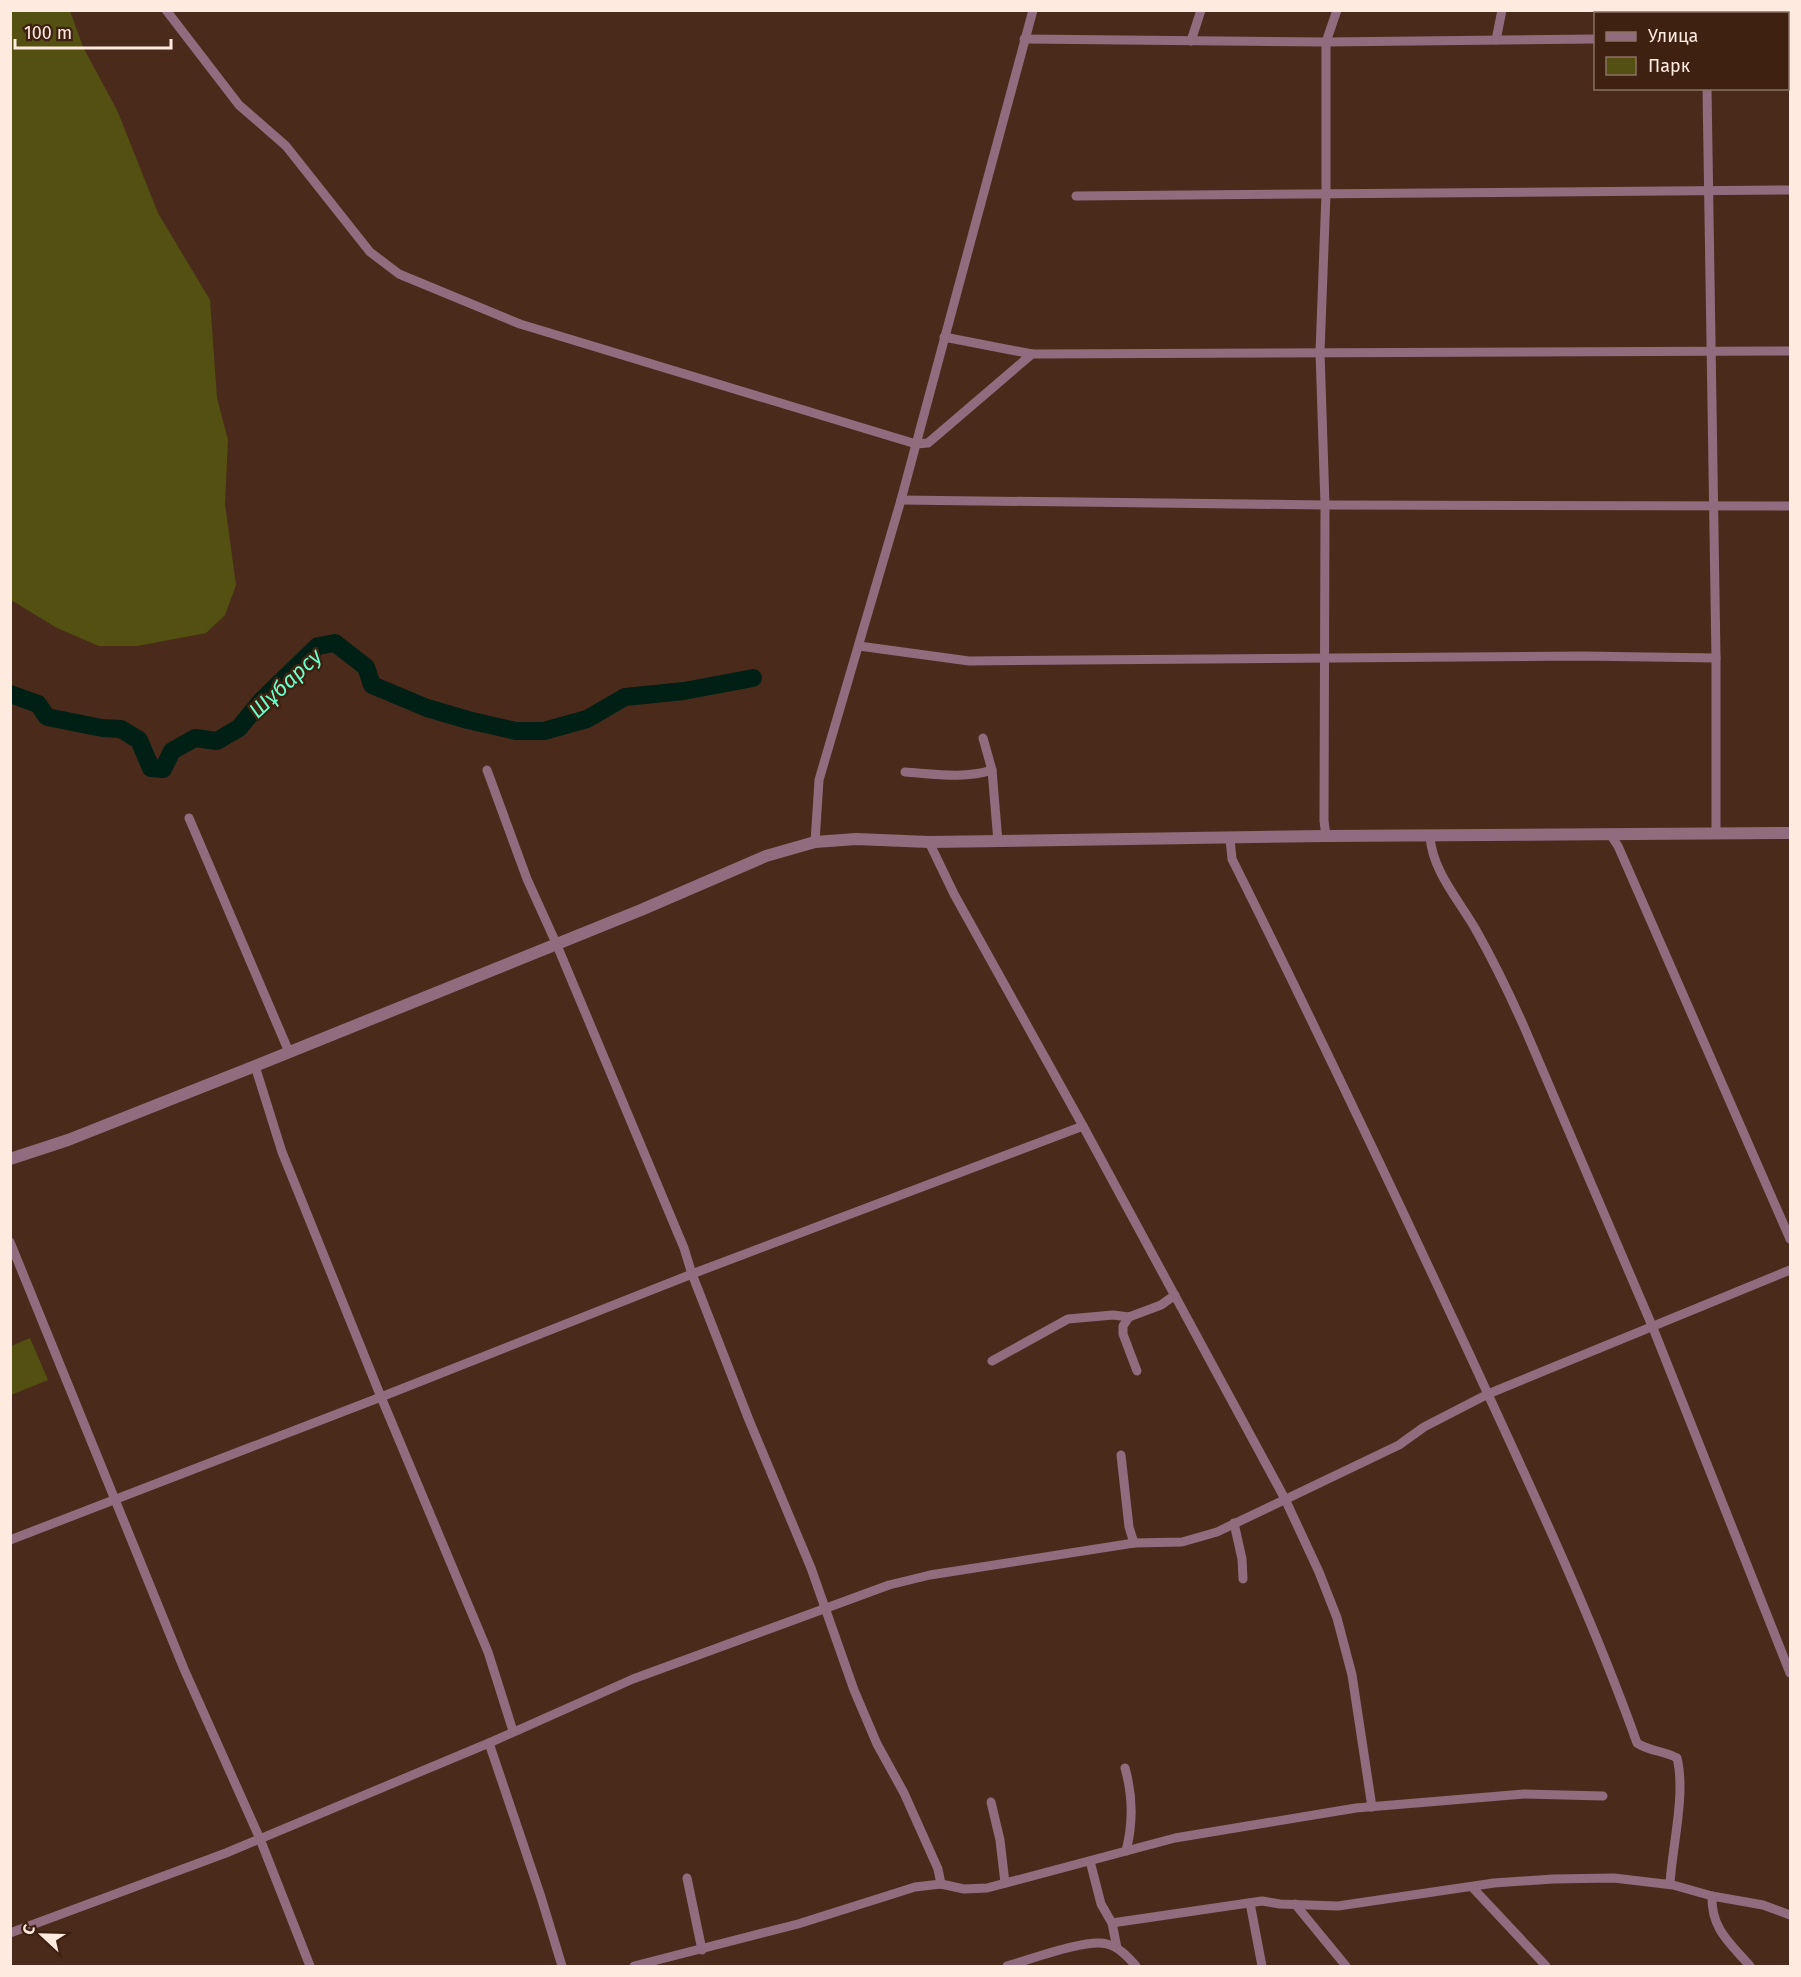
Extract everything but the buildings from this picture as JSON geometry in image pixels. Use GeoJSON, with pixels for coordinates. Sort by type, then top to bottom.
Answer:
{"type":"FeatureCollection","features":[{"type":"Feature","properties":{"kind":"street"},"geometry":{"type":"LineString","coordinates":[[166,10],[239,105],[286,147],[369,252],[399,274],[520,324],[916,444],[928,443],[1032,354]]}},
{"type":"Feature","properties":{"kind":"street"},"geometry":{"type":"LineString","coordinates":[[815,842],[819,780],[901,500],[1033,10]]}},
{"type":"Feature","properties":{"kind":"street"},"geometry":{"type":"LineString","coordinates":[[1191,41],[1201,10]]}},
{"type":"Feature","properties":{"kind":"street"},"geometry":{"type":"LineString","coordinates":[[1326,836],[1324,821],[1325,505],[1320,352],[1326,194],[1326,42],[1336,10]]}},
{"type":"Feature","properties":{"kind":"street"},"geometry":{"type":"LineString","coordinates":[[1496,40],[1502,10]]}},
{"type":"Feature","properties":{"kind":"street"},"geometry":{"type":"LineString","coordinates":[[1024,39],[1326,42],[1594,39]]}},
{"type":"Feature","properties":{"kind":"street"},"geometry":{"type":"LineString","coordinates":[[1707,90],[1716,658],[1716,834]]}},
{"type":"Feature","properties":{"kind":"street"},"geometry":{"type":"LineString","coordinates":[[1076,196],[1791,190]]}},
{"type":"Feature","properties":{"kind":"street"},"geometry":{"type":"LineString","coordinates":[[944,337],[1032,354],[1791,351]]}},
{"type":"Feature","properties":{"kind":"street"},"geometry":{"type":"LineString","coordinates":[[901,500],[1325,505],[1791,506]]}},
{"type":"Feature","properties":{"kind":"street"},"geometry":{"type":"LineString","coordinates":[[859,645],[969,661],[1570,656],[1716,658]]}},
{"type":"Feature","properties":{"kind":"street"},"geometry":{"type":"LineString","coordinates":[[983,738],[993,770],[998,842]]}},
{"type":"Feature","properties":{"kind":"street"},"geometry":{"type":"LineString","coordinates":[[487,770],[526,879],[556,943],[684,1248],[692,1274],[811,1568],[854,1690],[877,1744],[904,1793],[938,1869],[941,1884]]}},
{"type":"Feature","properties":{"kind":"street"},"geometry":{"type":"LineString","coordinates":[[905,772],[959,775],[979,774],[993,770]]}},
{"type":"Feature","properties":{"kind":"street"},"geometry":{"type":"LineString","coordinates":[[189,818],[289,1052]]}},
{"type":"Feature","properties":{"kind":"street"},"geometry":{"type":"LineString","coordinates":[[10,1159],[68,1140],[255,1066],[641,910],[766,856],[815,842],[856,839],[998,842],[1326,836],[1791,833]]}},
{"type":"Feature","properties":{"kind":"street"},"geometry":{"type":"LineString","coordinates":[[1610,834],[1618,846],[1791,1239]]}},
{"type":"Feature","properties":{"kind":"street"},"geometry":{"type":"LineString","coordinates":[[1430,836],[1431,850],[1436,864],[1475,927],[1503,980],[1653,1328],[1791,1673]]}},
{"type":"Feature","properties":{"kind":"street"},"geometry":{"type":"LineString","coordinates":[[1230,839],[1232,859],[1365,1130],[1572,1580],[1636,1743],[1677,1758],[1680,1770],[1670,1884]]}},
{"type":"Feature","properties":{"kind":"street"},"geometry":{"type":"LineString","coordinates":[[929,842],[954,894],[1083,1126],[1285,1499],[1319,1572],[1337,1618],[1352,1675],[1372,1808]]}},
{"type":"Feature","properties":{"kind":"street"},"geometry":{"type":"LineString","coordinates":[[255,1066],[282,1152],[488,1652],[513,1731]]}},
{"type":"Feature","properties":{"kind":"street"},"geometry":{"type":"LineString","coordinates":[[10,1540],[692,1274],[1083,1126]]}},
{"type":"Feature","properties":{"kind":"street"},"geometry":{"type":"LineString","coordinates":[[10,1242],[184,1669],[260,1839],[310,1966]]}},
{"type":"Feature","properties":{"kind":"street"},"geometry":{"type":"LineString","coordinates":[[10,1933],[226,1853],[489,1743],[633,1679],[889,1584],[930,1575],[1134,1543],[1182,1542],[1217,1532],[1399,1446],[1424,1427],[1488,1394],[1791,1270]]}},
{"type":"Feature","properties":{"kind":"street"},"geometry":{"type":"LineString","coordinates":[[992,1361],[1068,1319],[1113,1315],[1129,1317],[1161,1305],[1175,1295]]}},
{"type":"Feature","properties":{"kind":"street"},"geometry":{"type":"LineString","coordinates":[[1129,1317],[1123,1326],[1123,1334],[1137,1371]]}},
{"type":"Feature","properties":{"kind":"street"},"geometry":{"type":"LineString","coordinates":[[1121,1455],[1129,1527],[1134,1543]]}},
{"type":"Feature","properties":{"kind":"street"},"geometry":{"type":"LineString","coordinates":[[1234,1524],[1242,1559],[1243,1579]]}},
{"type":"Feature","properties":{"kind":"street"},"geometry":{"type":"LineString","coordinates":[[489,1743],[562,1966]]}},
{"type":"Feature","properties":{"kind":"street"},"geometry":{"type":"LineString","coordinates":[[1125,1768],[1132,1819],[1125,1851]]}},
{"type":"Feature","properties":{"kind":"street"},"geometry":{"type":"LineString","coordinates":[[634,1966],[798,1924],[915,1887],[941,1884],[964,1889],[987,1888],[1175,1838],[1356,1808],[1524,1794],[1603,1796]]}},
{"type":"Feature","properties":{"kind":"street"},"geometry":{"type":"LineString","coordinates":[[991,1802],[1000,1840],[1005,1883]]}},
{"type":"Feature","properties":{"kind":"street"},"geometry":{"type":"LineString","coordinates":[[1090,1861],[1101,1904],[1112,1923],[1117,1948]]}},
{"type":"Feature","properties":{"kind":"street"},"geometry":{"type":"LineString","coordinates":[[687,1878],[702,1950]]}},
{"type":"Feature","properties":{"kind":"street"},"geometry":{"type":"LineString","coordinates":[[1112,1923],[1262,1901],[1338,1906],[1472,1887],[1553,1879],[1614,1878],[1670,1884],[1712,1896],[1763,1905],[1791,1915]]}},
{"type":"Feature","properties":{"kind":"street"},"geometry":{"type":"LineString","coordinates":[[1472,1887],[1546,1966]]}},
{"type":"Feature","properties":{"kind":"street"},"geometry":{"type":"LineString","coordinates":[[1712,1896],[1712,1911],[1719,1931],[1750,1966]]}},
{"type":"Feature","properties":{"kind":"street"},"geometry":{"type":"LineString","coordinates":[[1250,1903],[1262,1966]]}},
{"type":"Feature","properties":{"kind":"street"},"geometry":{"type":"LineString","coordinates":[[1295,1904],[1346,1966]]}},
{"type":"Feature","properties":{"kind":"street"},"geometry":{"type":"LineString","coordinates":[[1007,1966],[1099,1942],[1117,1948],[1136,1966]]}},
{"type":"Feature","properties":{"kind":"green space"},"geometry":{"type":"Polygon","coordinates":[[[10,11],[70,11],[83,47],[117,110],[158,213],[210,300],[217,398],[228,440],[225,504],[236,585],[225,615],[206,633],[137,646],[99,646],[57,628],[11,600],[10,11]]]}},
{"type":"Feature","properties":{"kind":"green space"},"geometry":{"type":"Polygon","coordinates":[[[30,1338],[48,1380],[11,1395],[11,1346],[30,1338]]]}},
{"type":"Feature","properties":{"kind":"waterway","name":"Шұбарсу"},"geometry":{"type":"LineString","coordinates":[[10,694],[38,704],[47,717],[102,728],[121,729],[139,740],[151,768],[163,769],[172,751],[195,738],[217,741],[239,728],[262,700],[318,646],[335,643],[366,667],[372,685],[427,708],[516,731],[544,731],[587,719],[625,697],[684,691],[753,678]]}}]}
